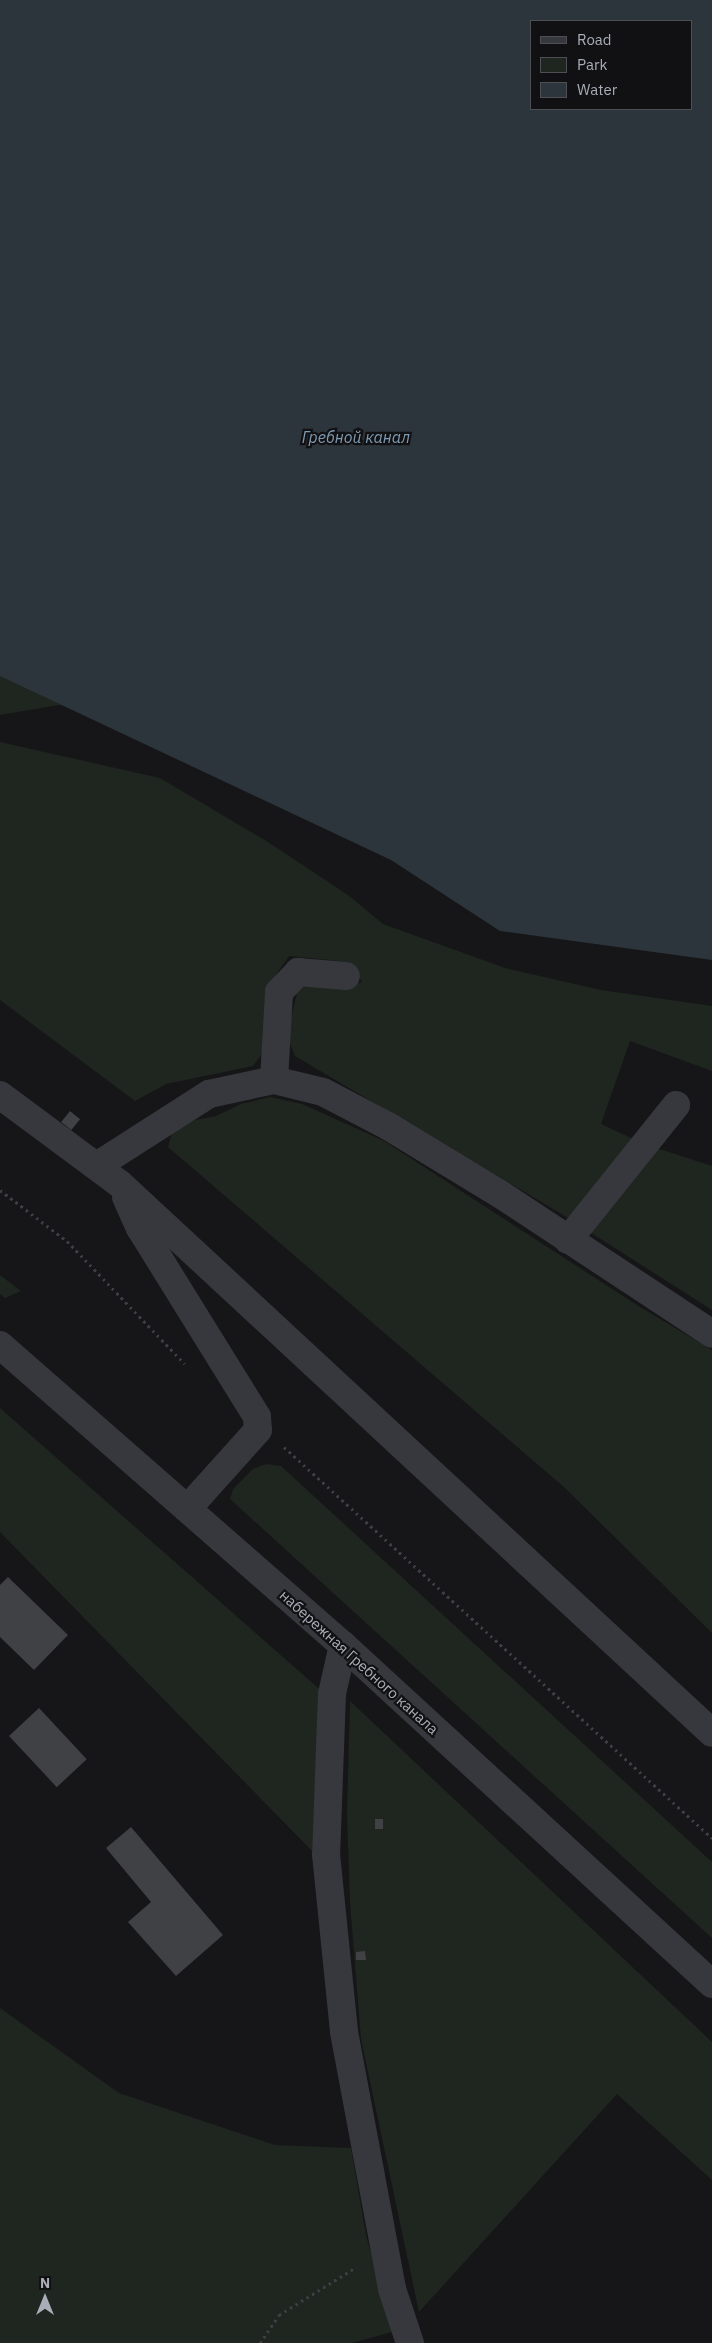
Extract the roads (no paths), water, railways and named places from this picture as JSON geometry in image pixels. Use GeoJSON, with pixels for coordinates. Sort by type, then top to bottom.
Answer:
{"type":"FeatureCollection","features":[{"type":"Feature","properties":{"kind":"street"},"geometry":{"type":"LineString","coordinates":[[274,1080],[279,992],[298,972],[346,976]]}},
{"type":"Feature","properties":{"kind":"street"},"geometry":{"type":"LineString","coordinates":[[98,1165],[209,1094],[274,1080],[323,1092],[388,1126],[712,1334]]}},
{"type":"Feature","properties":{"kind":"street"},"geometry":{"type":"LineString","coordinates":[[0,1095],[98,1165],[120,1184],[712,1733]]}},
{"type":"Feature","properties":{"kind":"street"},"geometry":{"type":"LineString","coordinates":[[568,1240],[676,1105]]}},
{"type":"Feature","properties":{"kind":"street"},"geometry":{"type":"LineString","coordinates":[[0,1116],[44,1127]]}},
{"type":"Feature","properties":{"kind":"street"},"geometry":{"type":"LineString","coordinates":[[120,1184],[140,1228],[257,1417],[258,1430],[187,1510]]}},
{"type":"Feature","properties":{"kind":"street","name":"набережная Гребного канала"},"geometry":{"type":"LineString","coordinates":[[0,1346],[342,1645],[712,1984]]}},
{"type":"Feature","properties":{"kind":"street"},"geometry":{"type":"LineString","coordinates":[[342,1645],[332,1694],[326,1854],[344,2032],[392,2289],[410,2343]]}},
{"type":"Feature","properties":{"kind":"water","name":"Гребной канал"},"geometry":{"type":"Polygon","coordinates":[[[0,0],[712,0],[712,960],[500,931],[391,860],[0,676],[0,0]]]}}]}
